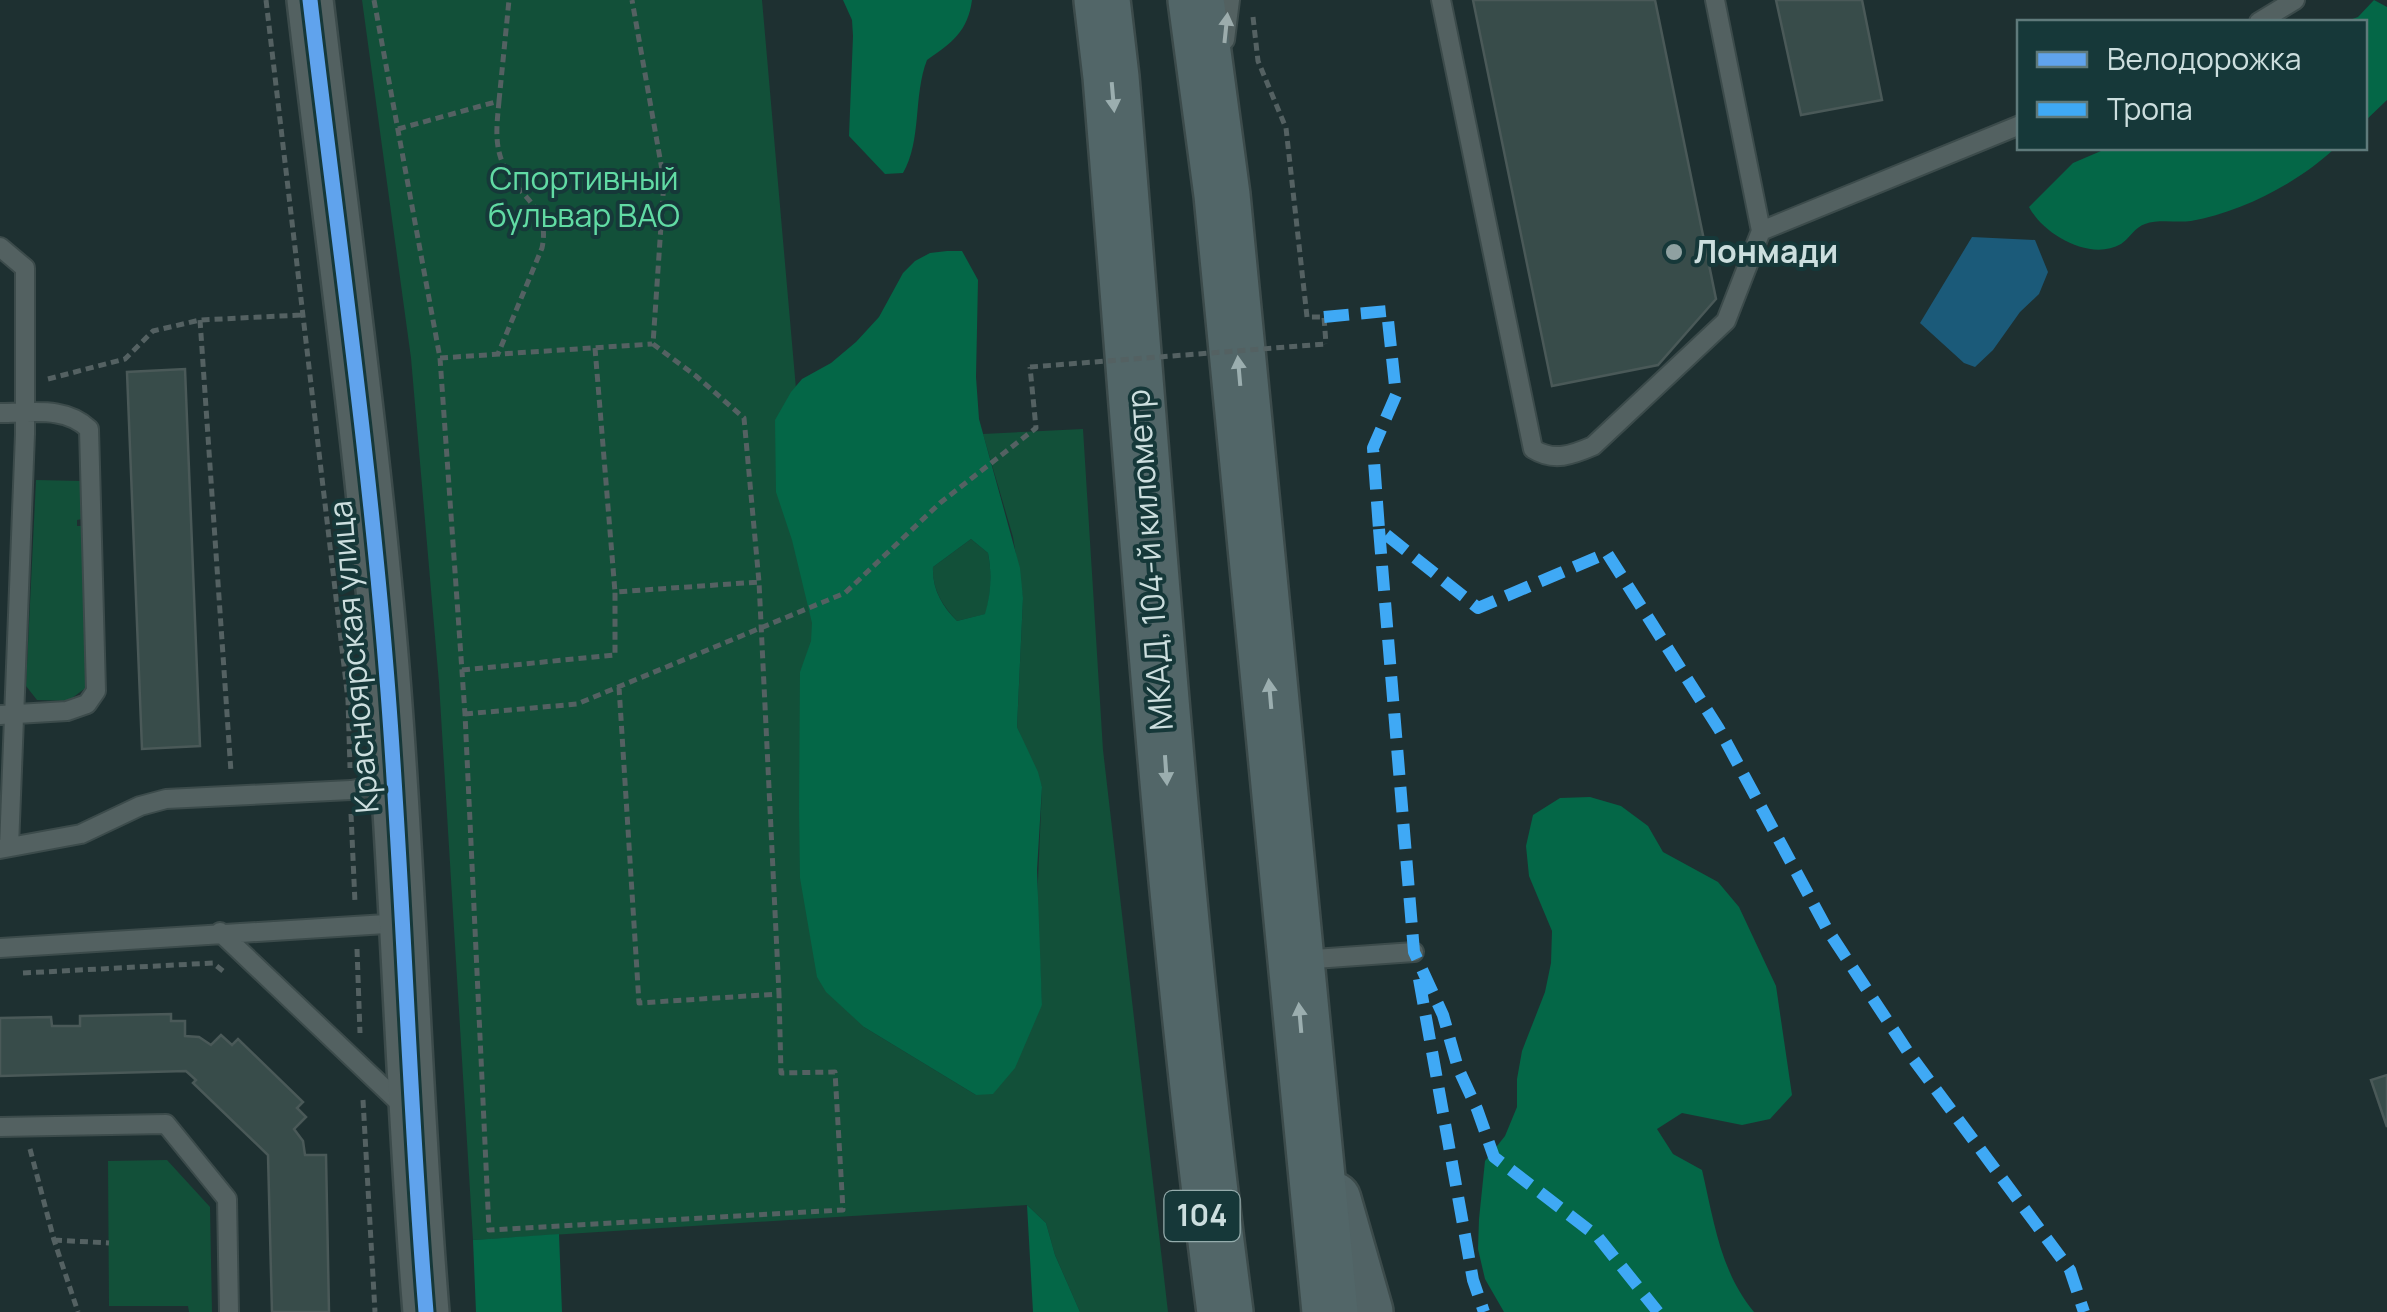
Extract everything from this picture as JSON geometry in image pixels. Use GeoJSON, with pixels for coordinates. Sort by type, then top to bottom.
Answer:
{"type":"FeatureCollection","features":[{"type":"Feature","properties":{"kind":"highway","name":"МКАД, 104-й километр"},"geometry":{"type":"LineString","coordinates":[[1102,0],[1115,116],[1166,782],[1200,1120],[1226,1312]]}},
{"type":"Feature","properties":{"kind":"highway"},"geometry":{"type":"LineString","coordinates":[[1196,0],[1222,196],[1330,1312]]}},
{"type":"Feature","properties":{"kind":"main road"},"geometry":{"type":"LineString","coordinates":[[1309,1115],[1365,1312]]}},
{"type":"Feature","properties":{"kind":"main road","name":"104"},"geometry":{"type":"LineString","coordinates":[[1200,1120],[1205,1312]]}},
{"type":"Feature","properties":{"kind":"street","name":"Красноярская улица"},"geometry":{"type":"LineString","coordinates":[[310,0],[360,414],[388,688],[371,786],[402,922],[426,1312]]}},
{"type":"Feature","properties":{"kind":"lane"},"geometry":{"type":"LineString","coordinates":[[1222,196],[1225,25],[1230,0]]}},
{"type":"Feature","properties":{"kind":"lane"},"geometry":{"type":"LineString","coordinates":[[1441,0],[1532,449],[1545,457],[1569,456],[1593,446],[1726,320],[1762,232],[1715,0]]}},
{"type":"Feature","properties":{"kind":"lane"},"geometry":{"type":"LineString","coordinates":[[2262,20],[2295,0]]}},
{"type":"Feature","properties":{"kind":"lane"},"geometry":{"type":"LineString","coordinates":[[1762,232],[2017,126]]}},
{"type":"Feature","properties":{"kind":"lane"},"geometry":{"type":"LineString","coordinates":[[0,248],[25,268],[26,385],[7,714],[5,848],[81,834],[140,806],[166,799],[371,786]]}},
{"type":"Feature","properties":{"kind":"lane"},"geometry":{"type":"LineString","coordinates":[[0,412],[76,416],[89,429],[96,690],[86,704],[67,711],[7,714]]}},
{"type":"Feature","properties":{"kind":"lane"},"geometry":{"type":"LineString","coordinates":[[0,948],[402,922]]}},
{"type":"Feature","properties":{"kind":"lane"},"geometry":{"type":"LineString","coordinates":[[220,932],[413,1116]]}},
{"type":"Feature","properties":{"kind":"lane"},"geometry":{"type":"LineString","coordinates":[[1294,960],[1414,952]]}},
{"type":"Feature","properties":{"kind":"lane"},"geometry":{"type":"LineString","coordinates":[[0,1127],[166,1124],[227,1199],[229,1312]]}},
{"type":"Feature","properties":{"kind":"path"},"geometry":{"type":"LineString","coordinates":[[266,0],[348,700],[371,786],[356,925],[374,1312]]}},
{"type":"Feature","properties":{"kind":"path"},"geometry":{"type":"LineString","coordinates":[[374,0],[440,358],[465,714],[489,1230],[843,1210],[834,1072],[781,1073],[762,628],[744,418],[653,344],[440,358]]}},
{"type":"Feature","properties":{"kind":"path"},"geometry":{"type":"LineString","coordinates":[[498,354],[546,230],[538,211],[504,169],[495,138],[509,0]]}},
{"type":"Feature","properties":{"kind":"path"},"geometry":{"type":"LineString","coordinates":[[632,0],[664,181],[653,344]]}},
{"type":"Feature","properties":{"kind":"path"},"geometry":{"type":"LineString","coordinates":[[465,714],[577,704],[846,593],[940,502],[1036,428],[1030,367],[1326,344],[1324,316],[1307,317],[1286,128],[1258,61],[1253,15]]}},
{"type":"Feature","properties":{"kind":"path"},"geometry":{"type":"LineString","coordinates":[[398,128],[499,101]]}},
{"type":"Feature","properties":{"kind":"path"},"geometry":{"type":"LineString","coordinates":[[26,385],[125,358],[153,332],[200,320],[303,315]]}},
{"type":"Feature","properties":{"kind":"path"},"geometry":{"type":"LineString","coordinates":[[200,320],[232,796]]}},
{"type":"Feature","properties":{"kind":"path"},"geometry":{"type":"LineString","coordinates":[[462,670],[616,656],[616,592],[595,348]]}},
{"type":"Feature","properties":{"kind":"path"},"geometry":{"type":"LineString","coordinates":[[616,592],[759,582]]}},
{"type":"Feature","properties":{"kind":"path"},"geometry":{"type":"LineString","coordinates":[[619,687],[639,1003],[779,994]]}},
{"type":"Feature","properties":{"kind":"path"},"geometry":{"type":"LineString","coordinates":[[20,973],[213,962],[227,975]]}},
{"type":"Feature","properties":{"kind":"path"},"geometry":{"type":"LineString","coordinates":[[24,1127],[78,1312]]}},
{"type":"Feature","properties":{"kind":"path"},"geometry":{"type":"LineString","coordinates":[[54,1240],[108,1242]]}},
{"type":"Feature","properties":{"kind":"green space","name":"Спортивный бульвар ВАО"},"geometry":{"type":"Polygon","coordinates":[[[362,0],[762,0],[803,469],[864,1027],[976,1095],[1042,1005],[1037,904],[1042,787],[1017,727],[1023,598],[1013,537],[983,434],[1083,429],[1103,750],[1168,1312],[1080,1312],[1055,1255],[1046,1223],[1027,1205],[473,1240],[439,683],[411,358],[362,0]]]}},
{"type":"Feature","properties":{"kind":"green space"},"geometry":{"type":"Polygon","coordinates":[[[843,0],[972,0],[967,20],[957,35],[927,60],[913,146],[903,173],[885,174],[849,136],[853,36],[852,20],[843,0]]]}},
{"type":"Feature","properties":{"kind":"green space"},"geometry":{"type":"Polygon","coordinates":[[[2374,0],[2387,7],[2387,100],[2367,119],[2367,20],[2350,20],[2358,17],[2374,0]]]}},
{"type":"Feature","properties":{"kind":"green space"},"geometry":{"type":"Polygon","coordinates":[[[2103,150],[2333,150],[2304,173],[2249,203],[2191,221],[2145,224],[2121,244],[2096,250],[2056,235],[2029,207],[2073,163],[2103,150]]]}},
{"type":"Feature","properties":{"kind":"green space"},"geometry":{"type":"Polygon","coordinates":[[[962,251],[978,280],[979,419],[1020,568],[1023,598],[1017,727],[1042,787],[1037,870],[1042,1005],[1015,1068],[993,1094],[976,1095],[864,1027],[826,992],[817,977],[800,878],[800,672],[811,641],[812,623],[776,492],[775,420],[802,379],[831,363],[856,342],[879,317],[903,273],[930,253],[962,251]],[[971,539],[933,567],[939,597],[957,621],[985,614],[990,584],[988,553],[971,539]]]}},
{"type":"Feature","properties":{"kind":"green space"},"geometry":{"type":"Polygon","coordinates":[[[36,480],[81,481],[82,519],[77,520],[77,526],[83,526],[87,687],[68,701],[37,700],[26,686],[36,480]]]}},
{"type":"Feature","properties":{"kind":"green space"},"geometry":{"type":"Polygon","coordinates":[[[971,539],[988,553],[988,606],[986,614],[957,621],[939,596],[933,567],[971,539]]]}},
{"type":"Feature","properties":{"kind":"green space"},"geometry":{"type":"Polygon","coordinates":[[[1590,797],[1621,806],[1648,826],[1663,852],[1718,882],[1739,907],[1776,986],[1792,1095],[1770,1119],[1742,1125],[1682,1113],[1657,1129],[1673,1154],[1702,1170],[1726,1262],[1754,1312],[1504,1312],[1485,1279],[1478,1249],[1485,1161],[1505,1136],[1517,1107],[1522,1051],[1545,992],[1551,963],[1552,931],[1529,876],[1526,846],[1533,815],[1560,798],[1590,797]]]}},
{"type":"Feature","properties":{"kind":"green space"},"geometry":{"type":"Polygon","coordinates":[[[167,1160],[210,1207],[212,1312],[189,1312],[188,1306],[109,1306],[108,1161],[167,1160]]]}},
{"type":"Feature","properties":{"kind":"green space"},"geometry":{"type":"Polygon","coordinates":[[[1027,1205],[1046,1223],[1055,1255],[1080,1312],[1033,1312],[1027,1205]]]}},
{"type":"Feature","properties":{"kind":"green space"},"geometry":{"type":"Polygon","coordinates":[[[559,1234],[562,1312],[476,1312],[473,1240],[559,1234]]]}},
{"type":"Feature","properties":{"kind":"water"},"geometry":{"type":"Polygon","coordinates":[[[1972,237],[2035,240],[2048,272],[2039,294],[1975,367],[1964,363],[1920,323],[1972,237]]]}},
{"type":"Feature","properties":{"kind":"building"},"geometry":{"type":"Polygon","coordinates":[[[1473,0],[1655,0],[1716,299],[1658,365],[1552,386],[1473,0]]]}},
{"type":"Feature","properties":{"kind":"building"},"geometry":{"type":"Polygon","coordinates":[[[1776,0],[1862,0],[1882,100],[1801,115],[1776,0]]]}},
{"type":"Feature","properties":{"kind":"building"},"geometry":{"type":"Polygon","coordinates":[[[185,369],[200,746],[142,749],[127,372],[185,369]]]}},
{"type":"Feature","properties":{"kind":"building"},"geometry":{"type":"Polygon","coordinates":[[[171,1014],[171,1021],[185,1021],[185,1036],[199,1037],[211,1045],[221,1035],[232,1045],[238,1039],[303,1102],[297,1108],[306,1117],[294,1129],[303,1141],[305,1155],[326,1155],[329,1312],[272,1312],[268,1155],[193,1083],[196,1080],[186,1071],[0,1076],[0,1018],[51,1017],[52,1026],[80,1026],[80,1016],[171,1014]]]}},
{"type":"Feature","properties":{"kind":"building"},"geometry":{"type":"Polygon","coordinates":[[[2387,1075],[2387,1127],[2371,1080],[2387,1075]]]}},
{"type":"Feature","properties":{"kind":"marked path"},"geometry":{"type":"LineString","coordinates":[[1324,317],[1387,311],[1396,395],[1373,448],[1379,529],[1478,608],[1607,553],[1719,729],[1827,929],[1908,1052],[2070,1270],[2084,1312]]}},
{"type":"Feature","properties":{"kind":"marked path"},"geometry":{"type":"LineString","coordinates":[[1379,529],[1414,952],[1443,1015],[1458,1068],[1494,1157],[1598,1237],[1658,1312]]}},
{"type":"Feature","properties":{"kind":"marked path"},"geometry":{"type":"LineString","coordinates":[[1419,979],[1473,1280],[1484,1312]]}},
{"type":"Feature","properties":{"kind":"cycle path"},"geometry":{"type":"LineString","coordinates":[[310,0],[381,605],[426,1312]]}},
{"type":"Feature","properties":{"kind":"place","name":"Лонмади"},"geometry":{"type":"Point","coordinates":[1674,252]}}]}
